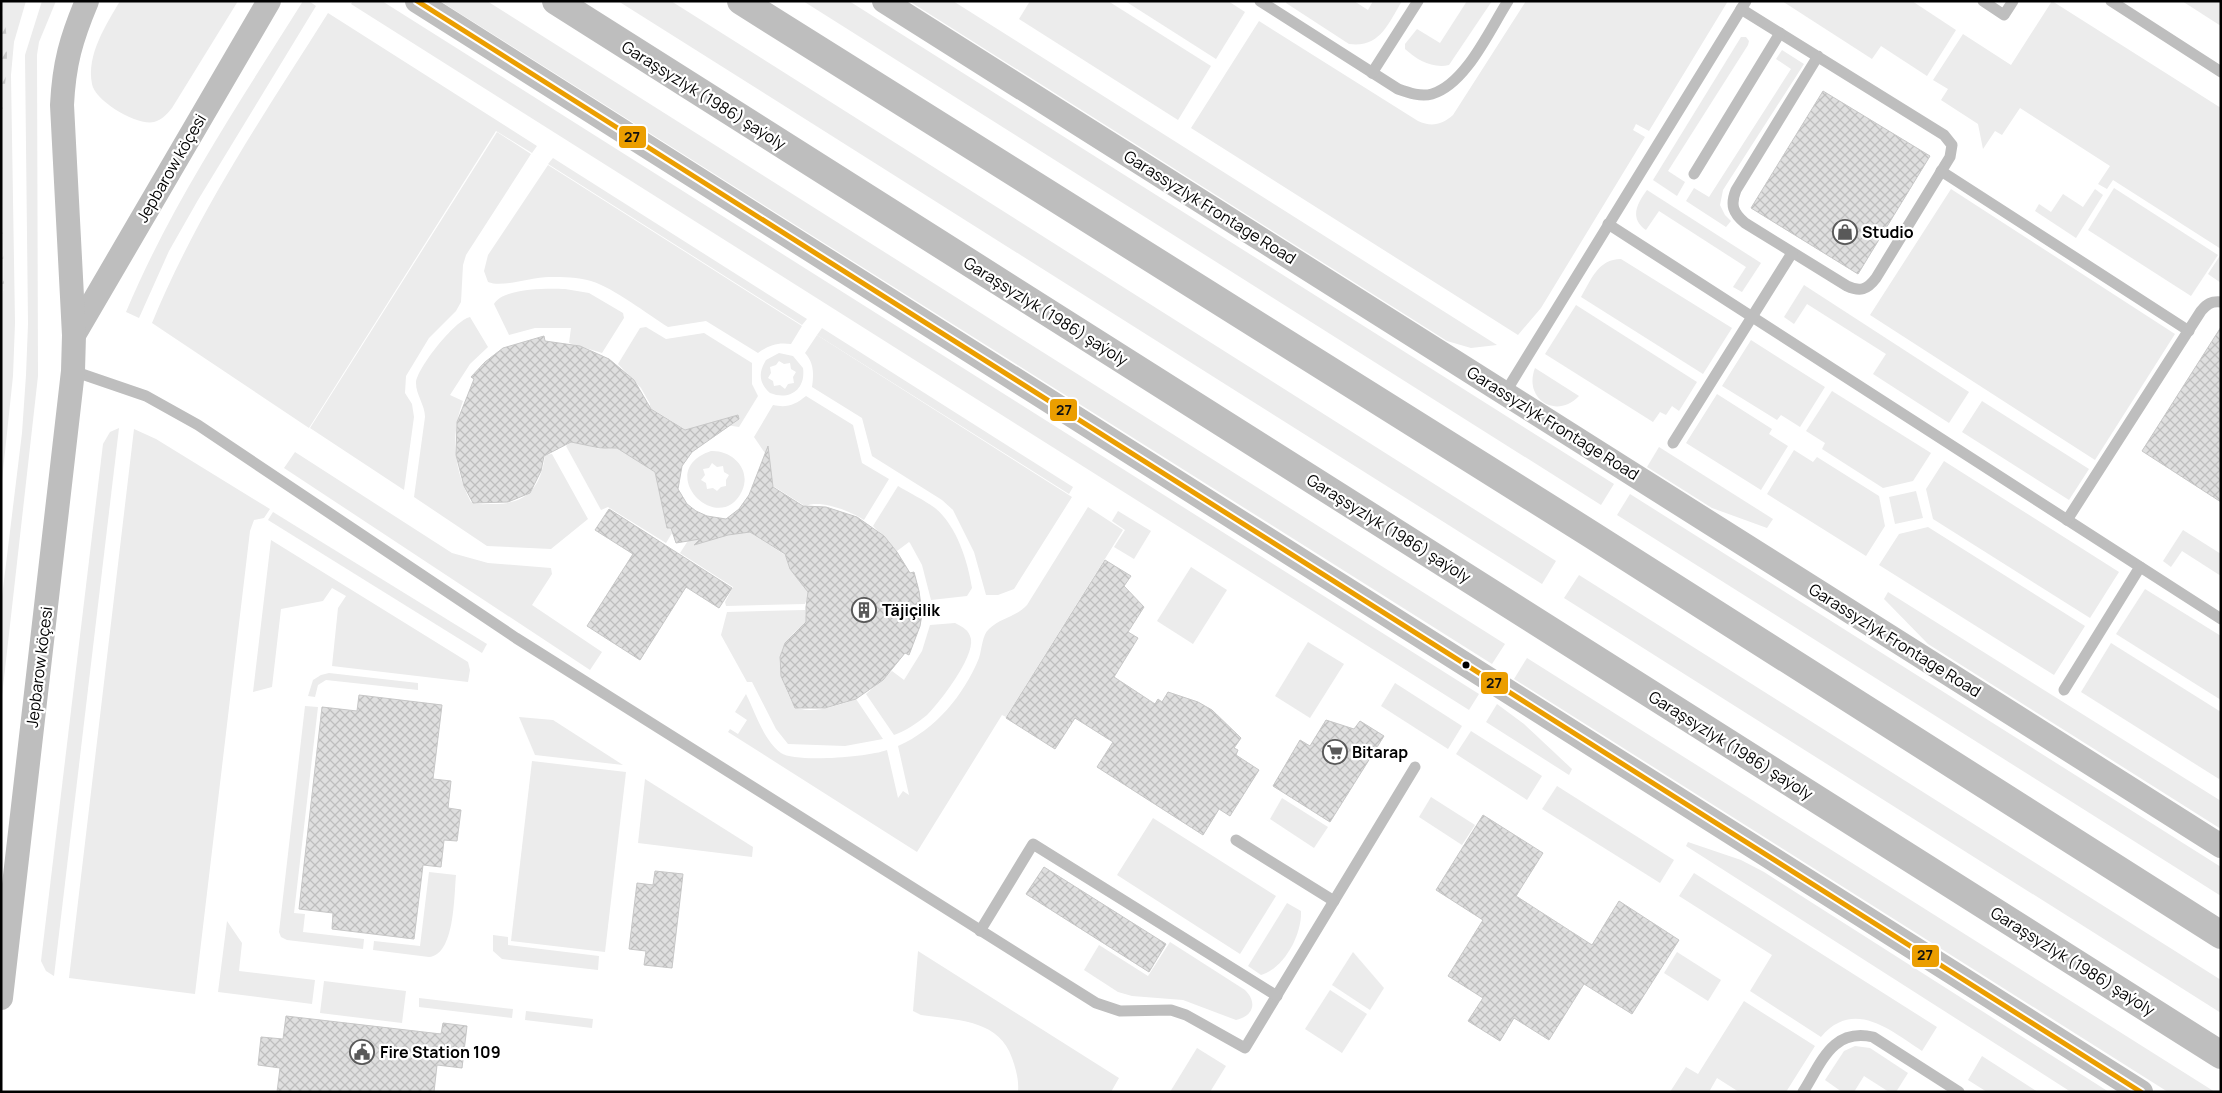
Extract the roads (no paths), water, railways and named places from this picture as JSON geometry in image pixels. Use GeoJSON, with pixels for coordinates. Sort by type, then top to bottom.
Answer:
{"type":"FeatureCollection","features":[{"type":"Feature","properties":{"kind":"main road","name":"Garaşsyzlyk (1986) şaýoly"},"geometry":{"type":"LineString","coordinates":[[556,1],[2221,1055]]}},
{"type":"Feature","properties":{"kind":"main road"},"geometry":{"type":"LineString","coordinates":[[741,1],[1592,535],[2221,935]]}},
{"type":"Feature","properties":{"kind":"street","name":"Jepbarow köçesi"},"geometry":{"type":"LineString","coordinates":[[1,998],[73,371],[74,336],[62,106],[64,72],[71,39],[87,1]]}},
{"type":"Feature","properties":{"kind":"street","name":"Jepbarow köçesi"},"geometry":{"type":"LineString","coordinates":[[74,336],[269,1]]}},
{"type":"Feature","properties":{"kind":"street"},"geometry":{"type":"LineString","coordinates":[[417,1],[2141,1092]]}},
{"type":"Feature","properties":{"kind":"street","name":"Garassyzlyk Frontage Road"},"geometry":{"type":"LineString","coordinates":[[884,1],[2221,846]]}},
{"type":"Feature","properties":{"kind":"lane"},"geometry":{"type":"LineString","coordinates":[[1260,1],[1398,89],[1414,94],[1431,94],[1445,89],[1459,78],[1508,1]]}},
{"type":"Feature","properties":{"kind":"lane"},"geometry":{"type":"LineString","coordinates":[[1372,73],[1418,1]]}},
{"type":"Feature","properties":{"kind":"lane"},"geometry":{"type":"LineString","coordinates":[[1983,1],[2004,15],[2013,1]]}},
{"type":"Feature","properties":{"kind":"lane"},"geometry":{"type":"LineString","coordinates":[[2111,1],[2221,72]]}},
{"type":"Feature","properties":{"kind":"lane"},"geometry":{"type":"LineString","coordinates":[[1505,393],[1743,5],[1780,33],[1818,56],[1949,138],[1952,151],[1870,286],[1863,290],[1855,290],[1847,286],[1737,217],[1732,208],[1732,198],[1818,56]]}},
{"type":"Feature","properties":{"kind":"lane"},"geometry":{"type":"LineString","coordinates":[[1694,174],[1780,33]]}},
{"type":"Feature","properties":{"kind":"lane"},"geometry":{"type":"LineString","coordinates":[[1941,171],[2189,331]]}},
{"type":"Feature","properties":{"kind":"lane"},"geometry":{"type":"LineString","coordinates":[[1608,224],[2221,619]]}},
{"type":"Feature","properties":{"kind":"lane"},"geometry":{"type":"LineString","coordinates":[[1673,443],[1792,253]]}},
{"type":"Feature","properties":{"kind":"lane"},"geometry":{"type":"LineString","coordinates":[[2067,520],[2206,305],[2221,302]]}},
{"type":"Feature","properties":{"kind":"lane"},"geometry":{"type":"LineString","coordinates":[[73,371],[146,396],[198,426],[516,638],[1096,1003],[1120,1011],[1171,1010],[1186,1015],[1245,1048],[1415,767]]}},
{"type":"Feature","properties":{"kind":"lane"},"geometry":{"type":"LineString","coordinates":[[2064,690],[2140,567]]}},
{"type":"Feature","properties":{"kind":"lane"},"geometry":{"type":"LineString","coordinates":[[1236,840],[1334,901]]}},
{"type":"Feature","properties":{"kind":"lane"},"geometry":{"type":"LineString","coordinates":[[980,931],[1033,844],[1277,996]]}},
{"type":"Feature","properties":{"kind":"lane"},"geometry":{"type":"LineString","coordinates":[[1803,1092],[1838,1040],[1851,1035],[1863,1035],[1873,1037],[1959,1092]]}},
{"type":"Feature","properties":{"kind":"place","name":"Studio"},"geometry":{"type":"Point","coordinates":[1845,232]}},
{"type":"Feature","properties":{"kind":"place","name":"Täjiçilik"},"geometry":{"type":"Point","coordinates":[864,610]}},
{"type":"Feature","properties":{"kind":"place","name":"Bitarap"},"geometry":{"type":"Point","coordinates":[1335,752]}},
{"type":"Feature","properties":{"kind":"place","name":"Fire Station 109"},"geometry":{"type":"Point","coordinates":[362,1052]}}]}
